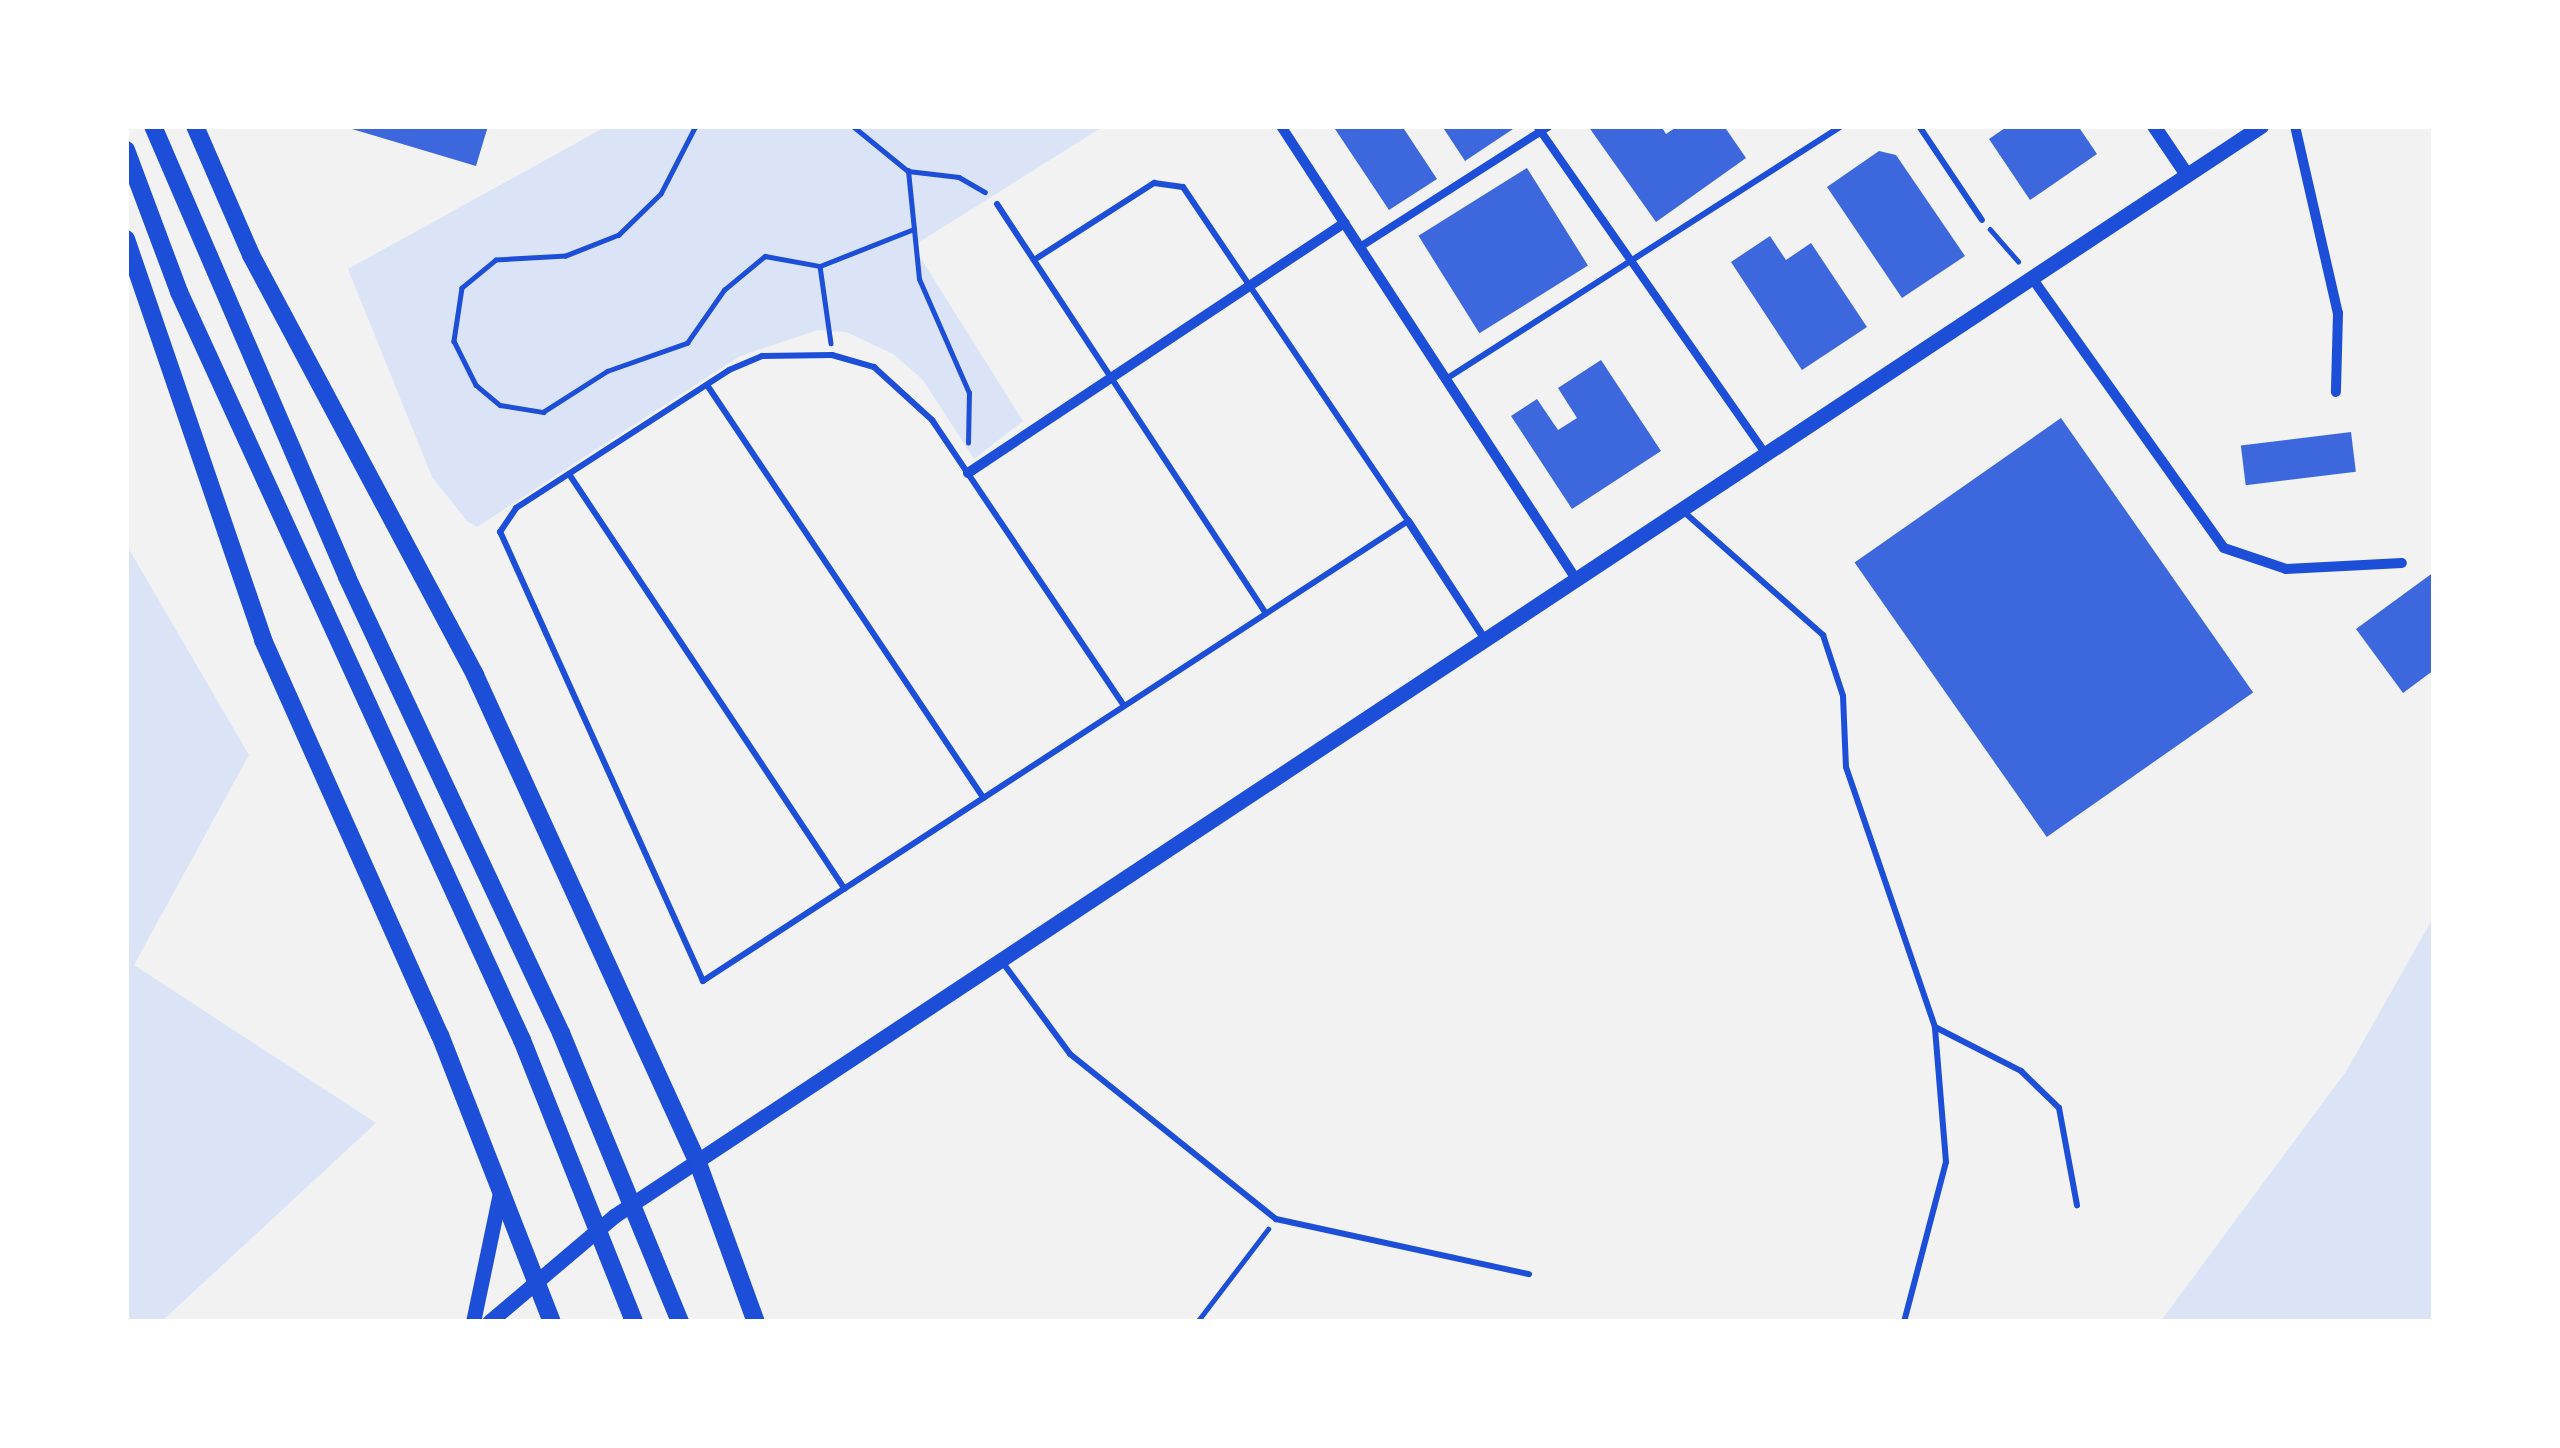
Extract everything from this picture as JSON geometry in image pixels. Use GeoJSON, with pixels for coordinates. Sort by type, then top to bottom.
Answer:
{"type":"FeatureCollection","features":[{"type":"Feature","properties":{"kind":"highway"},"geometry":{"type":"LineString","coordinates":[[153,126],[347,577],[561,1033],[680,1322]]}},
{"type":"Feature","properties":{"kind":"highway"},"geometry":{"type":"LineString","coordinates":[[195,126],[261,275],[475,675],[698,1162],[756,1322]]}},
{"type":"Feature","properties":{"kind":"highway"},"geometry":{"type":"LineString","coordinates":[[126,150],[179,292],[522,1040],[634,1322]]}},
{"type":"Feature","properties":{"kind":"highway"},"geometry":{"type":"LineString","coordinates":[[126,239],[263,640],[500,1190],[552,1322]]}},
{"type":"Feature","properties":{"kind":"main road"},"geometry":{"type":"LineString","coordinates":[[489,1322],[614,1216],[2261,126]]}},
{"type":"Feature","properties":{"kind":"main road"},"geometry":{"type":"LineString","coordinates":[[473,1322],[497,1236],[500,1190]]}},
{"type":"Feature","properties":{"kind":"street"},"geometry":{"type":"LineString","coordinates":[[1281,126],[1576,580]]}},
{"type":"Feature","properties":{"kind":"street"},"geometry":{"type":"LineString","coordinates":[[2155,126],[2187,175]]}},
{"type":"Feature","properties":{"kind":"street"},"geometry":{"type":"LineString","coordinates":[[2295,126],[2338,313],[2336,392]]}},
{"type":"Feature","properties":{"kind":"street"},"geometry":{"type":"LineString","coordinates":[[1360,248],[1542,128],[1629,263],[1766,454]]}},
{"type":"Feature","properties":{"kind":"street"},"geometry":{"type":"LineString","coordinates":[[968,473],[1344,223]]}},
{"type":"Feature","properties":{"kind":"street"},"geometry":{"type":"LineString","coordinates":[[2032,278],[2224,548],[2286,569],[2402,563]]}},
{"type":"Feature","properties":{"kind":"street"},"geometry":{"type":"LineString","coordinates":[[1408,521],[1485,639]]}},
{"type":"Feature","properties":{"kind":"lane"},"geometry":{"type":"LineString","coordinates":[[1446,380],[1841,126]]}},
{"type":"Feature","properties":{"kind":"lane"},"geometry":{"type":"LineString","coordinates":[[1918,126],[1982,220]]}},
{"type":"Feature","properties":{"kind":"lane"},"geometry":{"type":"LineString","coordinates":[[1034,260],[1167,182],[1195,199],[1408,521],[703,981],[500,532],[516,508],[707,385],[762,356],[832,355],[874,367],[902,386],[968,473],[1124,706]]}},
{"type":"Feature","properties":{"kind":"lane"},"geometry":{"type":"LineString","coordinates":[[997,204],[1266,614]]}},
{"type":"Feature","properties":{"kind":"lane"},"geometry":{"type":"LineString","coordinates":[[707,385],[984,798]]}},
{"type":"Feature","properties":{"kind":"lane"},"geometry":{"type":"LineString","coordinates":[[568,474],[844,889]]}},
{"type":"Feature","properties":{"kind":"lane"},"geometry":{"type":"LineString","coordinates":[[1682,509],[1823,635],[1843,696],[1846,767],[1935,1027],[1946,1162],[1904,1322]]}},
{"type":"Feature","properties":{"kind":"lane"},"geometry":{"type":"LineString","coordinates":[[1001,960],[1070,1054],[1276,1220],[1529,1274]]}},
{"type":"Feature","properties":{"kind":"lane"},"geometry":{"type":"LineString","coordinates":[[1935,1027],[2021,1071],[2059,1108],[2077,1205]]}},
{"type":"Feature","properties":{"kind":"lane"},"geometry":{"type":"LineString","coordinates":[[1827,1322],[1873,1322]]}},
{"type":"Feature","properties":{"kind":"path"},"geometry":{"type":"LineString","coordinates":[[695,126],[661,194],[619,235],[566,256],[496,260],[462,287],[454,340],[476,385],[515,411],[543,412],[607,371],[687,343],[724,290],[766,256],[820,266],[914,230]]}},
{"type":"Feature","properties":{"kind":"path"},"geometry":{"type":"LineString","coordinates":[[853,126],[908,171],[958,177],[997,204]]}},
{"type":"Feature","properties":{"kind":"path"},"geometry":{"type":"LineString","coordinates":[[908,171],[931,320],[968,393],[968,473]]}},
{"type":"Feature","properties":{"kind":"path"},"geometry":{"type":"LineString","coordinates":[[1982,220],[2032,278]]}},
{"type":"Feature","properties":{"kind":"path"},"geometry":{"type":"LineString","coordinates":[[820,266],[832,355]]}},
{"type":"Feature","properties":{"kind":"path"},"geometry":{"type":"LineString","coordinates":[[1197,1322],[1276,1220]]}},
{"type":"Feature","properties":{"kind":"shaded area"},"geometry":{"type":"Polygon","coordinates":[[[607,126],[1104,126],[913,246],[1023,421],[974,459],[923,380],[893,354],[846,332],[818,330],[740,356],[477,527],[467,521],[432,477],[348,269],[607,126]]]}},
{"type":"Feature","properties":{"kind":"shaded area"},"geometry":{"type":"Polygon","coordinates":[[[126,544],[249,755],[134,965],[376,1123],[161,1322],[126,1322],[126,544]]]}},
{"type":"Feature","properties":{"kind":"shaded area"},"geometry":{"type":"Polygon","coordinates":[[[2434,916],[2434,1322],[2160,1322],[2347,1070],[2434,916]]]}},
{"type":"Feature","properties":{"kind":"building"},"geometry":{"type":"Polygon","coordinates":[[[342,126],[488,126],[476,166],[342,126]]]}},
{"type":"Feature","properties":{"kind":"building"},"geometry":{"type":"Polygon","coordinates":[[[1333,126],[1402,126],[1437,179],[1389,210],[1333,126]]]}},
{"type":"Feature","properties":{"kind":"building"},"geometry":{"type":"Polygon","coordinates":[[[1442,126],[1511,126],[1513,129],[1465,161],[1442,126]]]}},
{"type":"Feature","properties":{"kind":"building"},"geometry":{"type":"Polygon","coordinates":[[[1588,126],[1661,126],[1666,134],[1678,126],[1724,126],[1746,158],[1656,222],[1588,126]]]}},
{"type":"Feature","properties":{"kind":"building"},"geometry":{"type":"Polygon","coordinates":[[[2008,126],[2078,126],[2097,154],[2030,200],[1989,139],[2008,126]]]}},
{"type":"Feature","properties":{"kind":"building"},"geometry":{"type":"Polygon","coordinates":[[[1879,151],[1896,155],[1965,256],[1902,298],[1827,187],[1879,151]]]}},
{"type":"Feature","properties":{"kind":"building"},"geometry":{"type":"Polygon","coordinates":[[[1527,168],[1588,266],[1479,333],[1418,236],[1527,168]]]}},
{"type":"Feature","properties":{"kind":"building"},"geometry":{"type":"Polygon","coordinates":[[[1770,236],[1786,260],[1811,243],[1867,327],[1802,370],[1731,262],[1770,236]]]}},
{"type":"Feature","properties":{"kind":"building"},"geometry":{"type":"Polygon","coordinates":[[[1601,360],[1661,451],[1572,509],[1511,416],[1537,399],[1558,430],[1577,418],[1558,388],[1601,360]]]}},
{"type":"Feature","properties":{"kind":"building"},"geometry":{"type":"Polygon","coordinates":[[[2061,418],[2253,692],[2047,837],[1855,563],[2061,418]]]}},
{"type":"Feature","properties":{"kind":"building"},"geometry":{"type":"Polygon","coordinates":[[[2351,432],[2356,472],[2246,485],[2241,446],[2351,432]]]}},
{"type":"Feature","properties":{"kind":"building"},"geometry":{"type":"Polygon","coordinates":[[[2434,572],[2434,670],[2403,693],[2356,629],[2434,572]]]}}]}
